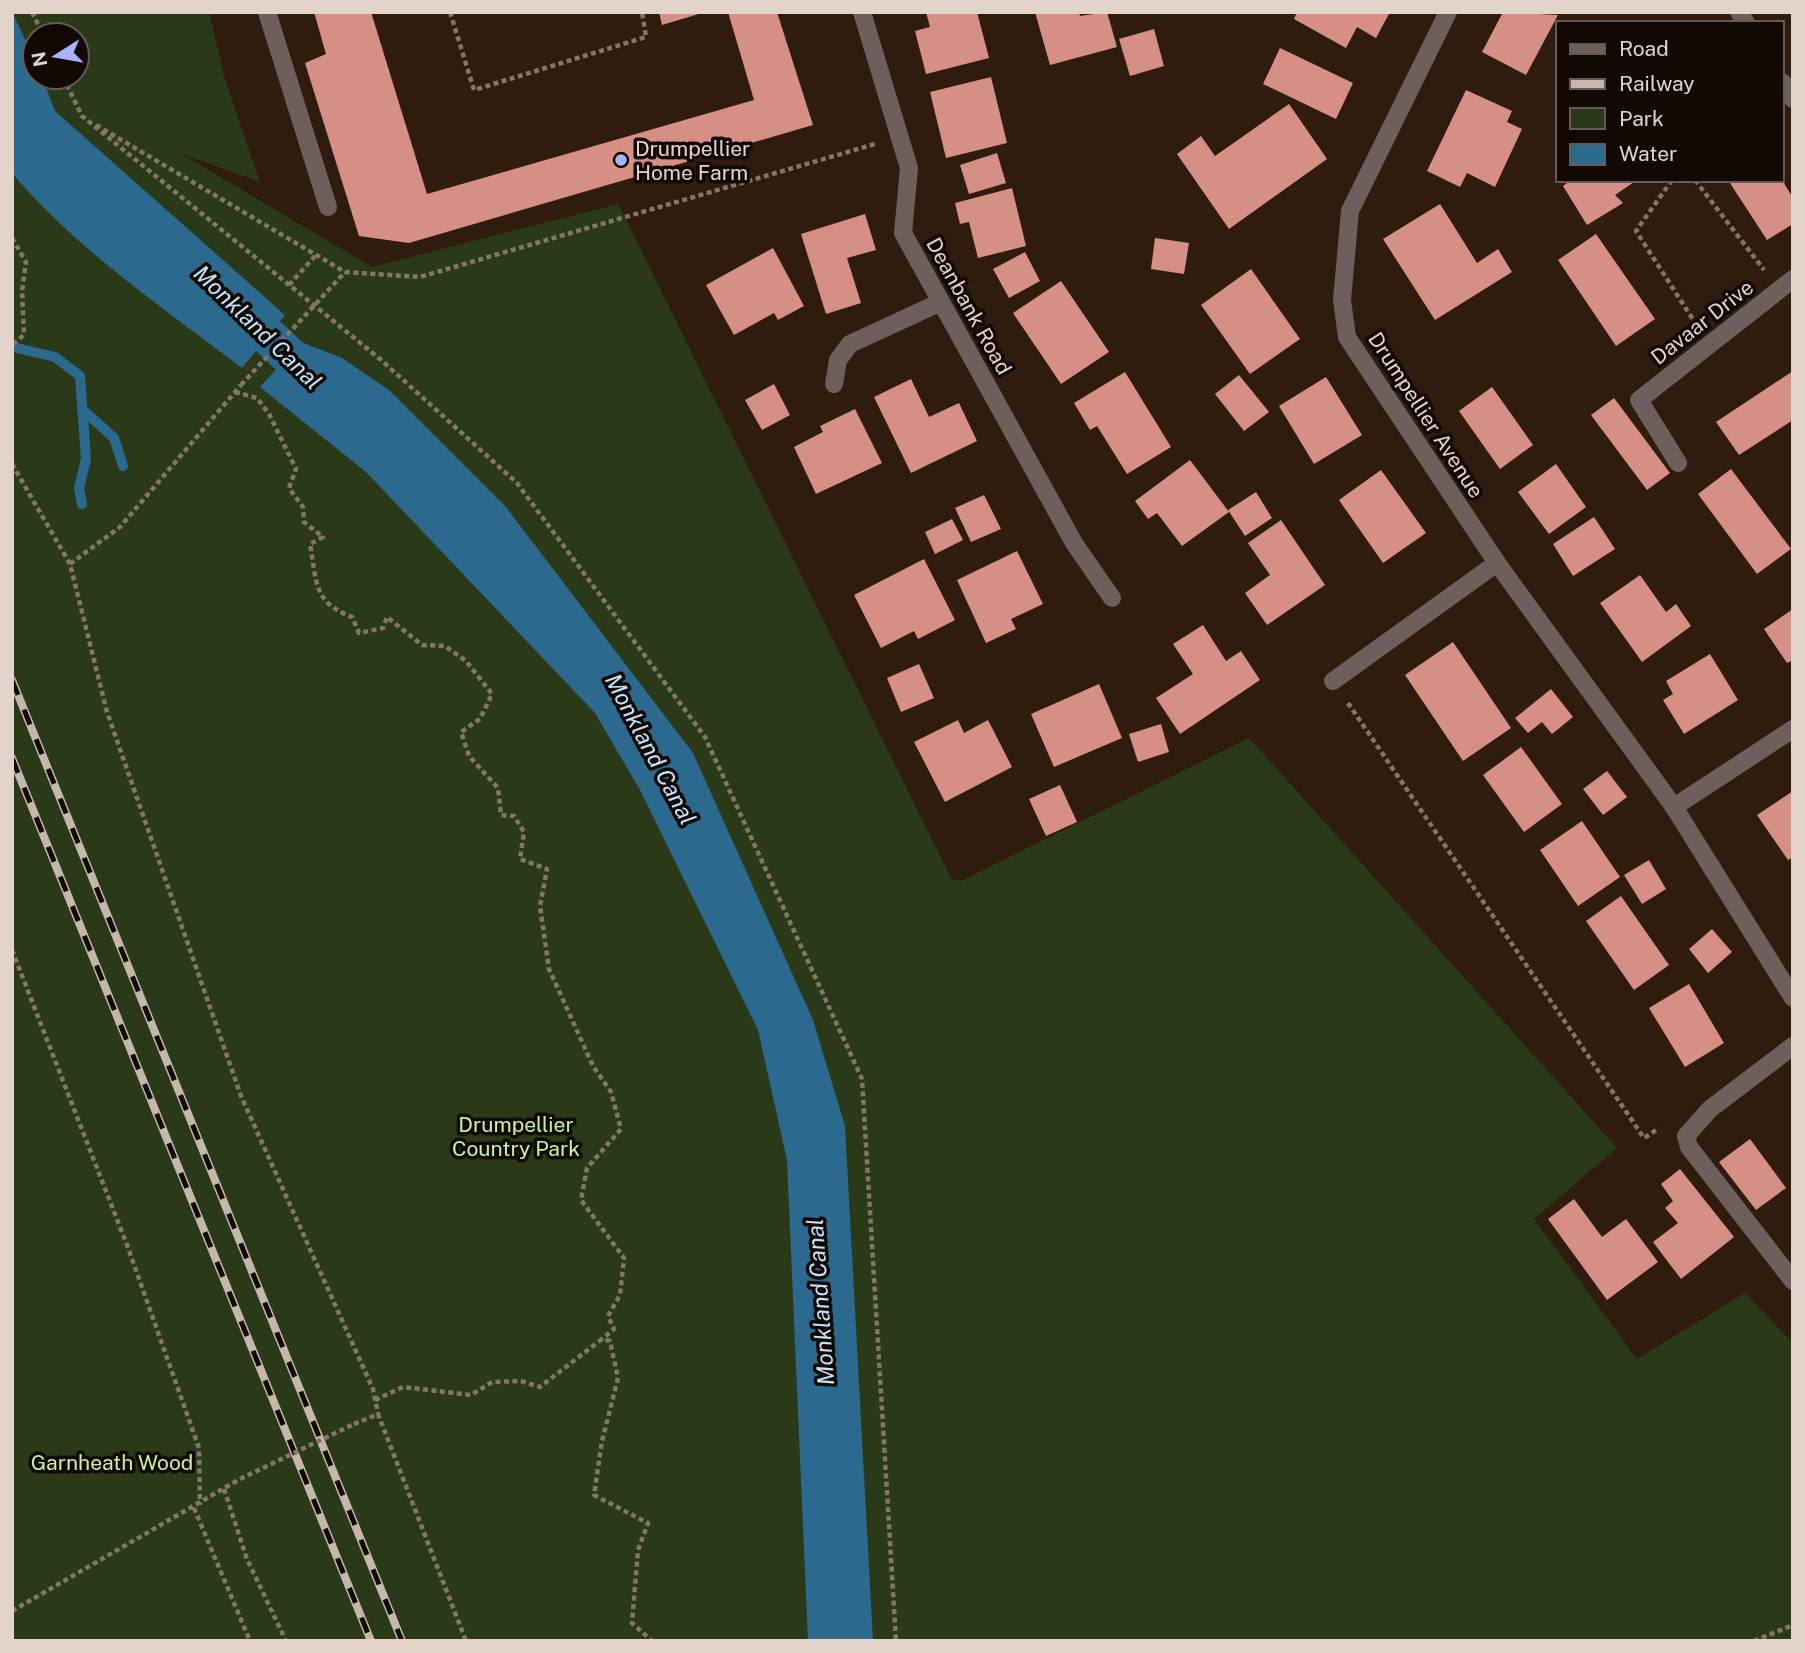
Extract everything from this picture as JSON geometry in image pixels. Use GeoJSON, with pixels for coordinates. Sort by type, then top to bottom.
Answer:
{"type":"FeatureCollection","features":[{"type":"Feature","properties":{"kind":"street"},"geometry":{"type":"LineString","coordinates":[[267,12],[328,207]]}},
{"type":"Feature","properties":{"kind":"street","name":"Deanbank Road"},"geometry":{"type":"LineString","coordinates":[[862,12],[908,168],[903,233],[1074,543],[1112,598]]}},
{"type":"Feature","properties":{"kind":"street","name":"Drumpellier Avenue"},"geometry":{"type":"LineString","coordinates":[[1448,12],[1350,211],[1342,300],[1348,337],[1497,563],[1674,807],[1793,998]]}},
{"type":"Feature","properties":{"kind":"street","name":"Davaar Drive"},"geometry":{"type":"LineString","coordinates":[[1678,463],[1639,400],[1786,285]]}},
{"type":"Feature","properties":{"kind":"street"},"geometry":{"type":"LineString","coordinates":[[834,384],[838,360],[850,344],[941,302]]}},
{"type":"Feature","properties":{"kind":"street"},"geometry":{"type":"LineString","coordinates":[[1333,681],[1497,563]]}},
{"type":"Feature","properties":{"kind":"street"},"geometry":{"type":"LineString","coordinates":[[1674,807],[1793,729]]}},
{"type":"Feature","properties":{"kind":"street"},"geometry":{"type":"LineString","coordinates":[[1793,1046],[1710,1109],[1686,1136],[1689,1147],[1793,1281]]}},
{"type":"Feature","properties":{"kind":"path"},"geometry":{"type":"LineString","coordinates":[[450,12],[474,90],[646,37],[642,12]]}},
{"type":"Feature","properties":{"kind":"path"},"geometry":{"type":"LineString","coordinates":[[70,91],[82,116],[380,359],[517,483],[705,737],[862,1079],[896,1641]]}},
{"type":"Feature","properties":{"kind":"path"},"geometry":{"type":"LineString","coordinates":[[82,116],[345,272],[421,277],[899,137]]}},
{"type":"Feature","properties":{"kind":"path"},"geometry":{"type":"LineString","coordinates":[[1671,182],[1636,231],[1709,346]]}},
{"type":"Feature","properties":{"kind":"path"},"geometry":{"type":"LineString","coordinates":[[1697,182],[1786,285]]}},
{"type":"Feature","properties":{"kind":"path"},"geometry":{"type":"LineString","coordinates":[[12,238],[26,262],[22,291],[23,335],[12,345]]}},
{"type":"Feature","properties":{"kind":"path"},"geometry":{"type":"LineString","coordinates":[[289,285],[316,255]]}},
{"type":"Feature","properties":{"kind":"path"},"geometry":{"type":"LineString","coordinates":[[70,565],[120,527],[241,385],[345,272]]}},
{"type":"Feature","properties":{"kind":"path"},"geometry":{"type":"LineString","coordinates":[[235,392],[257,398],[269,414],[296,469],[289,488],[303,506],[304,522],[323,537],[310,544],[321,600],[336,611],[352,617],[359,633],[383,628],[387,617],[422,645],[445,646],[466,661],[492,694],[480,719],[461,732],[469,756],[498,788],[501,815],[514,816],[524,832],[520,859],[547,869],[540,906],[549,969],[593,1066],[611,1092],[621,1129],[587,1168],[581,1200],[624,1258],[620,1295],[608,1315],[614,1329],[540,1387],[521,1381],[492,1382],[471,1395],[404,1387],[376,1400]]}},
{"type":"Feature","properties":{"kind":"path"},"geometry":{"type":"LineString","coordinates":[[12,464],[70,565],[107,712],[241,1096],[368,1376],[378,1414],[466,1641]]}},
{"type":"Feature","properties":{"kind":"path"},"geometry":{"type":"LineString","coordinates":[[1333,681],[1644,1138],[1665,1124]]}},
{"type":"Feature","properties":{"kind":"path"},"geometry":{"type":"LineString","coordinates":[[12,950],[127,1245],[199,1448],[197,1506],[250,1641]]}},
{"type":"Feature","properties":{"kind":"path"},"geometry":{"type":"LineString","coordinates":[[602,1339],[611,1341],[618,1378],[602,1441],[594,1495],[648,1523],[638,1550],[632,1623],[652,1641]]}},
{"type":"Feature","properties":{"kind":"path"},"geometry":{"type":"LineString","coordinates":[[12,1611],[240,1479],[378,1414]]}},
{"type":"Feature","properties":{"kind":"path"},"geometry":{"type":"LineString","coordinates":[[224,1489],[247,1559],[286,1641]]}},
{"type":"Feature","properties":{"kind":"path"},"geometry":{"type":"LineString","coordinates":[[1754,1641],[1793,1625]]}},
{"type":"Feature","properties":{"kind":"green space","name":"Drumpellier Country Park"},"geometry":{"type":"Polygon","coordinates":[[[12,12],[209,12],[225,80],[260,182],[180,153],[372,267],[618,204],[952,880],[961,881],[1249,738],[1617,1148],[1534,1219],[1637,1359],[1745,1293],[1793,1343],[1793,1641],[12,1641],[12,12]]]}},
{"type":"Feature","properties":{"kind":"water"},"geometry":{"type":"Polygon","coordinates":[[[12,12],[21,31],[21,91],[47,91],[55,111],[285,315],[242,368],[92,252],[37,201],[12,173],[12,12]]]}},
{"type":"Feature","properties":{"kind":"water"},"geometry":{"type":"Polygon","coordinates":[[[301,342],[342,358],[389,390],[506,507],[693,753],[813,1020],[845,1126],[873,1641],[808,1641],[787,1160],[758,1030],[640,790],[595,713],[366,472],[260,387],[301,342]]]}},
{"type":"Feature","properties":{"kind":"building","name":"Drumpellier Home Farm"},"geometry":{"type":"Polygon","coordinates":[[[314,12],[371,12],[427,194],[754,100],[728,12],[777,12],[813,125],[409,243],[359,236],[305,63],[326,54],[314,12]]]}},
{"type":"Feature","properties":{"kind":"building"},"geometry":{"type":"Polygon","coordinates":[[[659,12],[702,12],[702,13],[662,25],[659,12]]]}},
{"type":"Feature","properties":{"kind":"building"},"geometry":{"type":"Polygon","coordinates":[[[926,12],[977,12],[989,58],[926,74],[915,31],[930,27],[926,12]]]}},
{"type":"Feature","properties":{"kind":"building"},"geometry":{"type":"Polygon","coordinates":[[[1035,12],[1079,12],[1080,16],[1107,12],[1117,47],[1050,65],[1035,12]]]}},
{"type":"Feature","properties":{"kind":"building"},"geometry":{"type":"Polygon","coordinates":[[[1297,12],[1390,12],[1376,38],[1357,27],[1346,48],[1294,19],[1297,12]]]}},
{"type":"Feature","properties":{"kind":"building"},"geometry":{"type":"Polygon","coordinates":[[[1503,12],[1558,15],[1526,75],[1482,52],[1503,12]]]}},
{"type":"Feature","properties":{"kind":"building"},"geometry":{"type":"Polygon","coordinates":[[[1154,29],[1164,66],[1130,76],[1119,39],[1154,29]]]}},
{"type":"Feature","properties":{"kind":"building"},"geometry":{"type":"Polygon","coordinates":[[[1280,48],[1353,83],[1336,119],[1263,84],[1280,48]]]}},
{"type":"Feature","properties":{"kind":"building"},"geometry":{"type":"Polygon","coordinates":[[[991,77],[1007,143],[946,158],[930,92],[991,77]]]}},
{"type":"Feature","properties":{"kind":"building"},"geometry":{"type":"Polygon","coordinates":[[[1466,90],[1512,111],[1507,122],[1522,129],[1495,187],[1467,173],[1460,187],[1427,171],[1466,90]]]}},
{"type":"Feature","properties":{"kind":"building"},"geometry":{"type":"Polygon","coordinates":[[[1289,104],[1327,159],[1229,229],[1177,154],[1201,136],[1215,156],[1289,104]]]}},
{"type":"Feature","properties":{"kind":"building"},"geometry":{"type":"Polygon","coordinates":[[[997,153],[1006,183],[969,194],[960,165],[997,153]]]}},
{"type":"Feature","properties":{"kind":"building"},"geometry":{"type":"Polygon","coordinates":[[[1568,182],[1634,182],[1615,195],[1623,203],[1587,225],[1563,186],[1568,182]]]}},
{"type":"Feature","properties":{"kind":"building"},"geometry":{"type":"Polygon","coordinates":[[[1729,182],[1783,182],[1793,198],[1793,224],[1767,240],[1729,182]]]}},
{"type":"Feature","properties":{"kind":"building"},"geometry":{"type":"Polygon","coordinates":[[[1012,188],[1026,246],[978,258],[969,222],[960,224],[955,203],[1012,188]]]}},
{"type":"Feature","properties":{"kind":"building"},"geometry":{"type":"Polygon","coordinates":[[[1440,204],[1477,263],[1498,249],[1512,272],[1435,320],[1383,239],[1440,204]]]}},
{"type":"Feature","properties":{"kind":"building"},"geometry":{"type":"Polygon","coordinates":[[[865,214],[876,250],[847,258],[861,303],[826,314],[801,234],[865,214]]]}},
{"type":"Feature","properties":{"kind":"building"},"geometry":{"type":"Polygon","coordinates":[[[1596,234],[1655,319],[1616,346],[1558,260],[1596,234]]]}},
{"type":"Feature","properties":{"kind":"building"},"geometry":{"type":"Polygon","coordinates":[[[1155,238],[1189,243],[1184,274],[1151,269],[1155,238]]]}},
{"type":"Feature","properties":{"kind":"building"},"geometry":{"type":"Polygon","coordinates":[[[773,248],[804,306],[778,320],[774,313],[734,335],[706,285],[773,248]]]}},
{"type":"Feature","properties":{"kind":"building"},"geometry":{"type":"Polygon","coordinates":[[[1025,252],[1040,281],[1009,298],[993,269],[1025,252]]]}},
{"type":"Feature","properties":{"kind":"building"},"geometry":{"type":"Polygon","coordinates":[[[1251,269],[1300,339],[1250,374],[1201,305],[1251,269]]]}},
{"type":"Feature","properties":{"kind":"building"},"geometry":{"type":"Polygon","coordinates":[[[1061,281],[1109,352],[1061,384],[1013,313],[1061,281]]]}},
{"type":"Feature","properties":{"kind":"building"},"geometry":{"type":"Polygon","coordinates":[[[1793,371],[1793,420],[1739,455],[1716,422],[1793,371]]]}},
{"type":"Feature","properties":{"kind":"building"},"geometry":{"type":"Polygon","coordinates":[[[1125,372],[1171,447],[1127,474],[1097,426],[1090,430],[1074,403],[1125,372]]]}},
{"type":"Feature","properties":{"kind":"building"},"geometry":{"type":"Polygon","coordinates":[[[1239,375],[1269,412],[1244,431],[1215,394],[1239,375]]]}},
{"type":"Feature","properties":{"kind":"building"},"geometry":{"type":"Polygon","coordinates":[[[1326,377],[1362,435],[1314,464],[1279,406],[1326,377]]]}},
{"type":"Feature","properties":{"kind":"building"},"geometry":{"type":"Polygon","coordinates":[[[911,379],[929,417],[959,403],[977,441],[911,473],[874,397],[911,379]]]}},
{"type":"Feature","properties":{"kind":"building"},"geometry":{"type":"Polygon","coordinates":[[[774,384],[790,415],[762,430],[745,400],[774,384]]]}},
{"type":"Feature","properties":{"kind":"building"},"geometry":{"type":"Polygon","coordinates":[[[1492,387],[1533,445],[1500,469],[1459,411],[1492,387]]]}},
{"type":"Feature","properties":{"kind":"building"},"geometry":{"type":"Polygon","coordinates":[[[1614,398],[1670,473],[1647,490],[1591,415],[1614,398]]]}},
{"type":"Feature","properties":{"kind":"building"},"geometry":{"type":"Polygon","coordinates":[[[855,409],[882,463],[816,494],[794,447],[823,432],[820,426],[855,409]]]}},
{"type":"Feature","properties":{"kind":"building"},"geometry":{"type":"Polygon","coordinates":[[[1190,460],[1229,512],[1182,546],[1157,513],[1148,519],[1135,501],[1190,460]]]}},
{"type":"Feature","properties":{"kind":"building"},"geometry":{"type":"Polygon","coordinates":[[[1556,464],[1586,507],[1549,534],[1518,492],[1556,464]]]}},
{"type":"Feature","properties":{"kind":"building"},"geometry":{"type":"Polygon","coordinates":[[[1731,469],[1791,549],[1757,574],[1698,494],[1731,469]]]}},
{"type":"Feature","properties":{"kind":"building"},"geometry":{"type":"Polygon","coordinates":[[[1381,470],[1426,533],[1383,563],[1339,500],[1381,470]]]}},
{"type":"Feature","properties":{"kind":"building"},"geometry":{"type":"Polygon","coordinates":[[[1256,492],[1272,518],[1245,536],[1228,510],[1256,492]]]}},
{"type":"Feature","properties":{"kind":"building"},"geometry":{"type":"Polygon","coordinates":[[[984,495],[1001,529],[971,542],[955,508],[984,495]]]}},
{"type":"Feature","properties":{"kind":"building"},"geometry":{"type":"Polygon","coordinates":[[[1594,517],[1615,549],[1573,576],[1553,544],[1594,517]]]}},
{"type":"Feature","properties":{"kind":"building"},"geometry":{"type":"Polygon","coordinates":[[[952,519],[963,540],[935,554],[925,532],[952,519]]]}},
{"type":"Feature","properties":{"kind":"building"},"geometry":{"type":"Polygon","coordinates":[[[1281,520],[1325,585],[1267,625],[1245,593],[1270,575],[1248,543],[1281,520]]]}},
{"type":"Feature","properties":{"kind":"building"},"geometry":{"type":"Polygon","coordinates":[[[1017,551],[1043,604],[1011,619],[1016,629],[986,643],[957,580],[1017,551]]]}},
{"type":"Feature","properties":{"kind":"building"},"geometry":{"type":"Polygon","coordinates":[[[924,559],[955,620],[918,639],[914,631],[881,648],[854,595],[924,559]]]}},
{"type":"Feature","properties":{"kind":"building"},"geometry":{"type":"Polygon","coordinates":[[[1640,575],[1666,612],[1676,604],[1691,626],[1642,662],[1600,603],[1640,575]]]}},
{"type":"Feature","properties":{"kind":"building"},"geometry":{"type":"Polygon","coordinates":[[[1793,609],[1793,660],[1787,663],[1764,629],[1793,609]]]}},
{"type":"Feature","properties":{"kind":"building"},"geometry":{"type":"Polygon","coordinates":[[[1203,625],[1226,661],[1241,651],[1260,680],[1180,734],[1156,698],[1193,674],[1173,644],[1203,625]]]}},
{"type":"Feature","properties":{"kind":"building"},"geometry":{"type":"Polygon","coordinates":[[[1453,642],[1511,728],[1463,761],[1405,675],[1453,642]]]}},
{"type":"Feature","properties":{"kind":"building"},"geometry":{"type":"Polygon","coordinates":[[[1710,654],[1738,700],[1684,734],[1663,700],[1673,694],[1666,681],[1710,654]]]}},
{"type":"Feature","properties":{"kind":"building"},"geometry":{"type":"Polygon","coordinates":[[[919,664],[934,698],[901,712],[887,678],[919,664]]]}},
{"type":"Feature","properties":{"kind":"building"},"geometry":{"type":"Polygon","coordinates":[[[1099,684],[1122,738],[1054,767],[1031,714],[1099,684]]]}},
{"type":"Feature","properties":{"kind":"building"},"geometry":{"type":"Polygon","coordinates":[[[1551,689],[1573,717],[1552,734],[1542,722],[1528,733],[1515,718],[1551,689]]]}},
{"type":"Feature","properties":{"kind":"building"},"geometry":{"type":"Polygon","coordinates":[[[958,720],[964,733],[988,720],[1012,767],[945,802],[914,742],[958,720]]]}},
{"type":"Feature","properties":{"kind":"building"},"geometry":{"type":"Polygon","coordinates":[[[1161,724],[1169,752],[1138,762],[1129,734],[1161,724]]]}},
{"type":"Feature","properties":{"kind":"building"},"geometry":{"type":"Polygon","coordinates":[[[1521,747],[1562,804],[1524,832],[1483,775],[1521,747]]]}},
{"type":"Feature","properties":{"kind":"building"},"geometry":{"type":"Polygon","coordinates":[[[1607,771],[1627,797],[1603,815],[1583,789],[1607,771]]]}},
{"type":"Feature","properties":{"kind":"building"},"geometry":{"type":"Polygon","coordinates":[[[1060,785],[1077,822],[1046,836],[1029,799],[1060,785]]]}},
{"type":"Feature","properties":{"kind":"building"},"geometry":{"type":"Polygon","coordinates":[[[1793,791],[1793,857],[1788,860],[1757,815],[1793,791]]]}},
{"type":"Feature","properties":{"kind":"building"},"geometry":{"type":"Polygon","coordinates":[[[1582,821],[1620,877],[1578,906],[1540,850],[1582,821]]]}},
{"type":"Feature","properties":{"kind":"building"},"geometry":{"type":"Polygon","coordinates":[[[1649,860],[1666,889],[1642,904],[1624,875],[1649,860]]]}},
{"type":"Feature","properties":{"kind":"building"},"geometry":{"type":"Polygon","coordinates":[[[1621,896],[1669,965],[1634,990],[1586,921],[1621,896]]]}},
{"type":"Feature","properties":{"kind":"building"},"geometry":{"type":"Polygon","coordinates":[[[1712,929],[1732,952],[1708,973],[1689,949],[1712,929]]]}},
{"type":"Feature","properties":{"kind":"building"},"geometry":{"type":"Polygon","coordinates":[[[1689,984],[1724,1043],[1685,1067],[1649,1008],[1689,984]]]}},
{"type":"Feature","properties":{"kind":"building"},"geometry":{"type":"Polygon","coordinates":[[[1750,1139],[1786,1188],[1756,1210],[1719,1162],[1750,1139]]]}},
{"type":"Feature","properties":{"kind":"building"},"geometry":{"type":"Polygon","coordinates":[[[1680,1169],[1734,1237],[1681,1279],[1653,1242],[1678,1223],[1665,1208],[1673,1201],[1661,1184],[1680,1169]]]}},
{"type":"Feature","properties":{"kind":"building"},"geometry":{"type":"Polygon","coordinates":[[[1574,1199],[1602,1237],[1626,1219],[1658,1262],[1607,1300],[1548,1219],[1574,1199]]]}},
{"type":"Feature","properties":{"kind":"waterway","name":"Monkland Canal"},"geometry":{"type":"LineString","coordinates":[[229,299],[325,390]]}},
{"type":"Feature","properties":{"kind":"waterway"},"geometry":{"type":"LineString","coordinates":[[17,348],[55,357],[80,376],[86,459],[79,488],[82,504]]}},
{"type":"Feature","properties":{"kind":"waterway"},"geometry":{"type":"LineString","coordinates":[[82,409],[114,438],[123,466]]}},
{"type":"Feature","properties":{"kind":"railway"},"geometry":{"type":"LineString","coordinates":[[12,680],[402,1641]]}},
{"type":"Feature","properties":{"kind":"railway"},"geometry":{"type":"LineString","coordinates":[[12,758],[371,1641]]}},
{"type":"Feature","properties":{"kind":"place","name":"Drumpellier Home Farm"},"geometry":{"type":"Point","coordinates":[621,160]}},
{"type":"Feature","properties":{"kind":"park label","name":"Garnheath Wood"},"geometry":{"type":"Point","coordinates":[112,1462]}}]}
